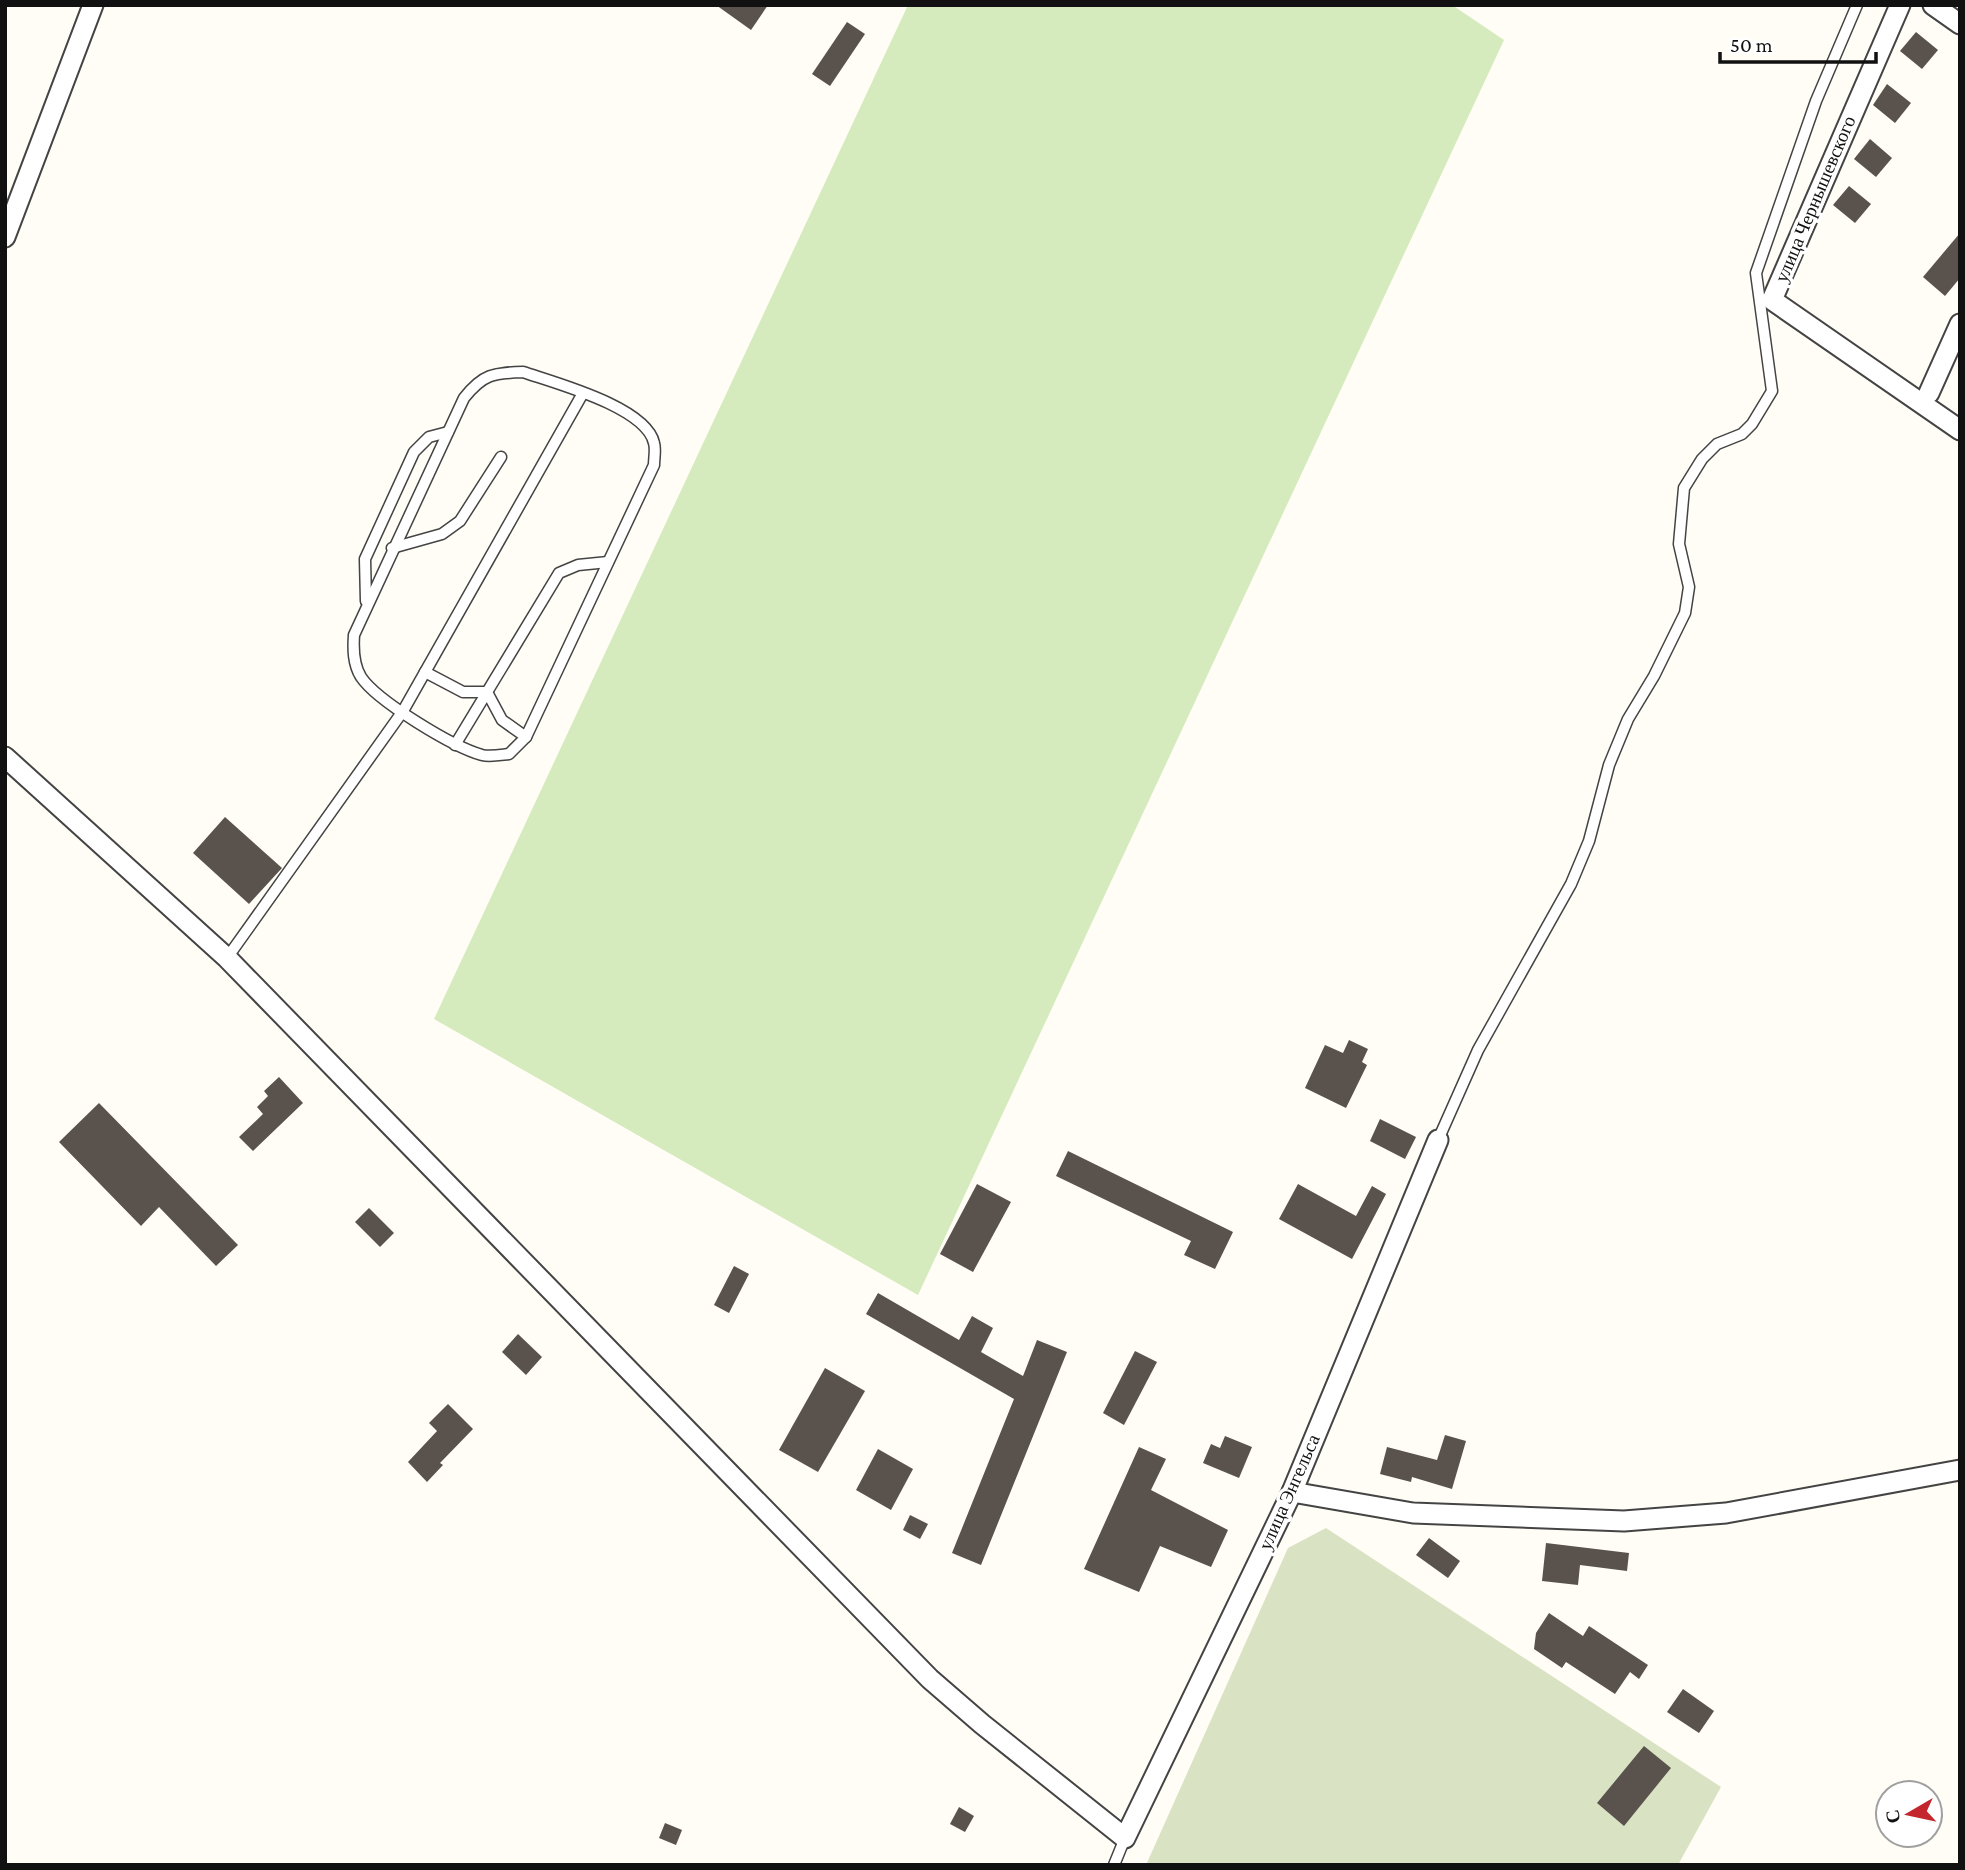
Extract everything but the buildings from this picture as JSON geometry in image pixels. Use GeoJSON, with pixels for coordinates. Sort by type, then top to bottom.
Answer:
{"type":"FeatureCollection","features":[{"type":"Feature","properties":{"kind":"street"},"geometry":{"type":"LineString","coordinates":[[5,237],[93,5]]}},
{"type":"Feature","properties":{"kind":"street","name":"улица Чернышевского"},"geometry":{"type":"LineString","coordinates":[[1900,5],[1772,300],[1960,430]]}},
{"type":"Feature","properties":{"kind":"street"},"geometry":{"type":"LineString","coordinates":[[1933,5],[1960,24]]}},
{"type":"Feature","properties":{"kind":"street"},"geometry":{"type":"LineString","coordinates":[[1929,393],[1960,324]]}},
{"type":"Feature","properties":{"kind":"street"},"geometry":{"type":"LineString","coordinates":[[5,757],[228,958],[930,1679],[1125,1838]]}},
{"type":"Feature","properties":{"kind":"street","name":"улица Энгельса"},"geometry":{"type":"LineString","coordinates":[[1125,1838],[1292,1492],[1438,1140]]}},
{"type":"Feature","properties":{"kind":"street"},"geometry":{"type":"LineString","coordinates":[[1292,1492],[1413,1513],[1624,1521],[1726,1513],[1960,1470]]}},
{"type":"Feature","properties":{"kind":"lane"},"geometry":{"type":"LineString","coordinates":[[1438,1140],[1478,1050],[1571,884],[1589,841],[1609,765],[1628,719],[1654,676],[1685,613],[1689,587],[1679,544],[1684,488],[1702,459],[1717,444],[1742,434],[1752,424],[1772,391],[1756,273],[1816,101],[1857,5]]}},
{"type":"Feature","properties":{"kind":"lane"},"geometry":{"type":"LineString","coordinates":[[523,372],[583,393],[639,420],[654,442],[654,465],[526,737],[509,754],[486,756],[455,745],[402,711],[360,676],[353,656],[354,635],[392,548],[464,398],[479,379],[501,373],[523,372]]}},
{"type":"Feature","properties":{"kind":"lane"},"geometry":{"type":"LineString","coordinates":[[228,958],[402,711],[583,393]]}},
{"type":"Feature","properties":{"kind":"lane"},"geometry":{"type":"LineString","coordinates":[[366,605],[365,559],[414,452],[429,437],[448,432]]}},
{"type":"Feature","properties":{"kind":"lane"},"geometry":{"type":"LineString","coordinates":[[392,548],[442,534],[460,521],[501,457]]}},
{"type":"Feature","properties":{"kind":"lane"},"geometry":{"type":"LineString","coordinates":[[455,745],[559,573],[578,565],[608,562]]}},
{"type":"Feature","properties":{"kind":"lane"},"geometry":{"type":"LineString","coordinates":[[425,672],[463,692],[487,692]]}},
{"type":"Feature","properties":{"kind":"lane"},"geometry":{"type":"LineString","coordinates":[[487,692],[502,720],[526,737]]}},
{"type":"Feature","properties":{"kind":"lane"},"geometry":{"type":"LineString","coordinates":[[1114,1865],[1125,1838]]}},
{"type":"Feature","properties":{"kind":"green space"},"geometry":{"type":"Polygon","coordinates":[[[908,5],[1452,5],[1504,40],[918,1295],[434,1019],[908,5]]]}},
{"type":"Feature","properties":{"kind":"green space"},"geometry":{"type":"Polygon","coordinates":[[[1326,1528],[1721,1787],[1678,1865],[1146,1865],[1288,1548],[1326,1528]]]}}]}
